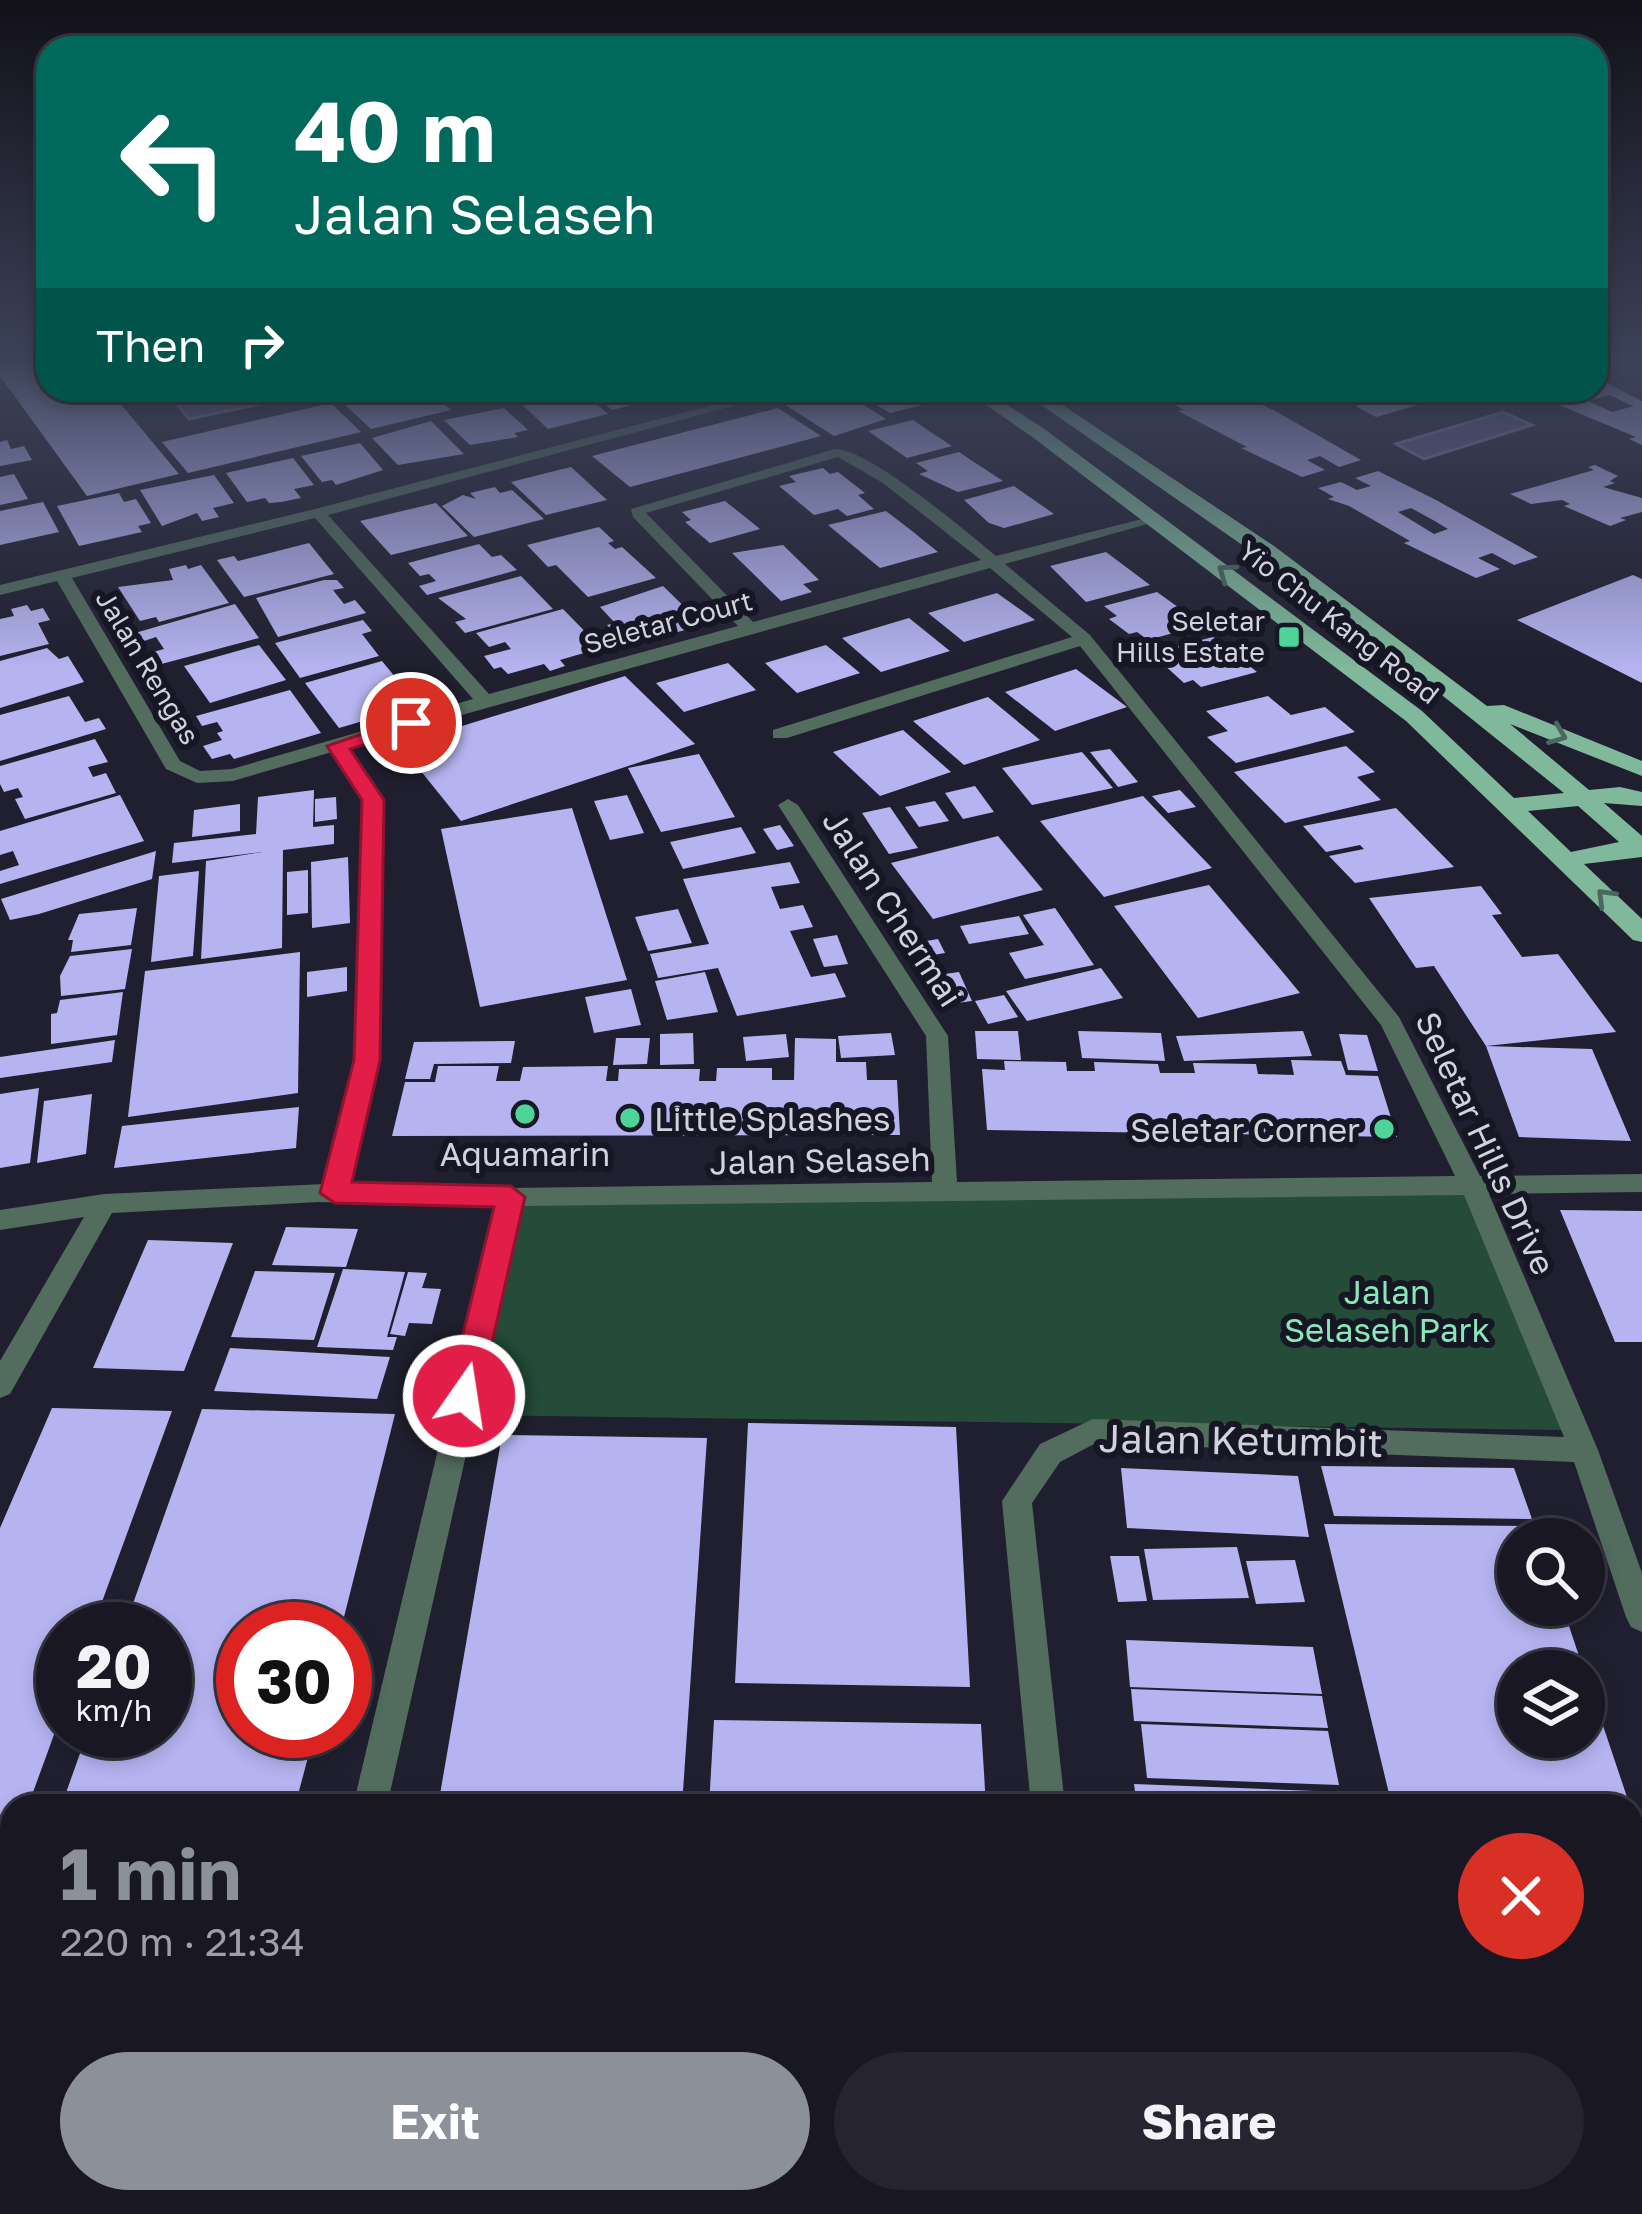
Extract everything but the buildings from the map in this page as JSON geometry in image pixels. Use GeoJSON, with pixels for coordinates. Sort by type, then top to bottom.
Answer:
{"type":"FeatureCollection","features":[{"type":"Feature","properties":{"kind":"main road","name":"Yio Chu Kang Road"},"geometry":{"type":"LineString","coordinates":[[1075,462],[1414,716],[1642,934]]}},
{"type":"Feature","properties":{"kind":"main road","name":"Yio Chu Kang Road"},"geometry":{"type":"LineString","coordinates":[[1137,462],[1474,701],[1641,846]]}},
{"type":"Feature","properties":{"kind":"main road"},"geometry":{"type":"LineString","coordinates":[[1474,701],[1642,769]]}},
{"type":"Feature","properties":{"kind":"main road"},"geometry":{"type":"LineString","coordinates":[[1511,806],[1620,794],[1642,799]]}},
{"type":"Feature","properties":{"kind":"main road"},"geometry":{"type":"LineString","coordinates":[[1568,860],[1641,846]]}},
{"type":"Feature","properties":{"kind":"street"},"geometry":{"type":"LineString","coordinates":[[0,590],[511,462]]}},
{"type":"Feature","properties":{"kind":"street","name":"Seletar Hills Drive"},"geometry":{"type":"LineString","coordinates":[[749,628],[638,514],[639,508],[803,462]]}},
{"type":"Feature","properties":{"kind":"street","name":"Seletar Hills Drive"},"geometry":{"type":"LineString","coordinates":[[858,462],[992,560],[1084,639],[1391,1022],[1473,1186],[1584,1450],[1642,1617]]}},
{"type":"Feature","properties":{"kind":"street"},"geometry":{"type":"LineString","coordinates":[[318,513],[485,700]]}},
{"type":"Feature","properties":{"kind":"street","name":"Seletar Court"},"geometry":{"type":"LineString","coordinates":[[197,777],[233,775],[485,700],[1154,518]]}},
{"type":"Feature","properties":{"kind":"street","name":"Jalan Rengas"},"geometry":{"type":"LineString","coordinates":[[62,575],[173,765],[197,777]]}},
{"type":"Feature","properties":{"kind":"street"},"geometry":{"type":"LineString","coordinates":[[780,734],[1084,639]]}},
{"type":"Feature","properties":{"kind":"street"},"geometry":{"type":"LineString","coordinates":[[335,1193],[367,1060],[373,800],[338,746]]}},
{"type":"Feature","properties":{"kind":"street","name":"Jalan Chermai"},"geometry":{"type":"LineString","coordinates":[[788,805],[937,1036],[944,1192]]}},
{"type":"Feature","properties":{"kind":"street","name":"Jalan Selaseh"},"geometry":{"type":"LineString","coordinates":[[0,1220],[104,1204],[335,1193],[511,1197],[1642,1183]]}},
{"type":"Feature","properties":{"kind":"street"},"geometry":{"type":"LineString","coordinates":[[373,1794],[511,1197]]}},
{"type":"Feature","properties":{"kind":"street"},"geometry":{"type":"LineString","coordinates":[[0,1386],[104,1204]]}},
{"type":"Feature","properties":{"kind":"street","name":"Jalan Ketumbit"},"geometry":{"type":"LineString","coordinates":[[1047,1794],[1017,1501],[1050,1453],[1094,1431],[1584,1450]]}},
{"type":"Feature","properties":{"kind":"green space","name":"Jalan Selaseh Park"},"geometry":{"type":"Polygon","coordinates":[[[1466,1193],[1563,1430],[470,1415],[519,1205],[1466,1193]]]}},
{"type":"Feature","properties":{"kind":"place","name":"Seletar Hills Estate"},"geometry":{"type":"Point","coordinates":[1289,637]}},
{"type":"Feature","properties":{"kind":"place","name":"Aquamarin"},"geometry":{"type":"Point","coordinates":[525,1114]}},
{"type":"Feature","properties":{"kind":"place","name":"Little Splashes"},"geometry":{"type":"Point","coordinates":[630,1118]}},
{"type":"Feature","properties":{"kind":"place","name":"Seletar Corner"},"geometry":{"type":"Point","coordinates":[1384,1129]}},
{"type":"Feature","properties":{"kind":"route"},"geometry":{"type":"LineString","coordinates":[[411,723],[338,746],[373,800],[367,1060],[335,1193],[511,1197],[464,1396]]}}]}
